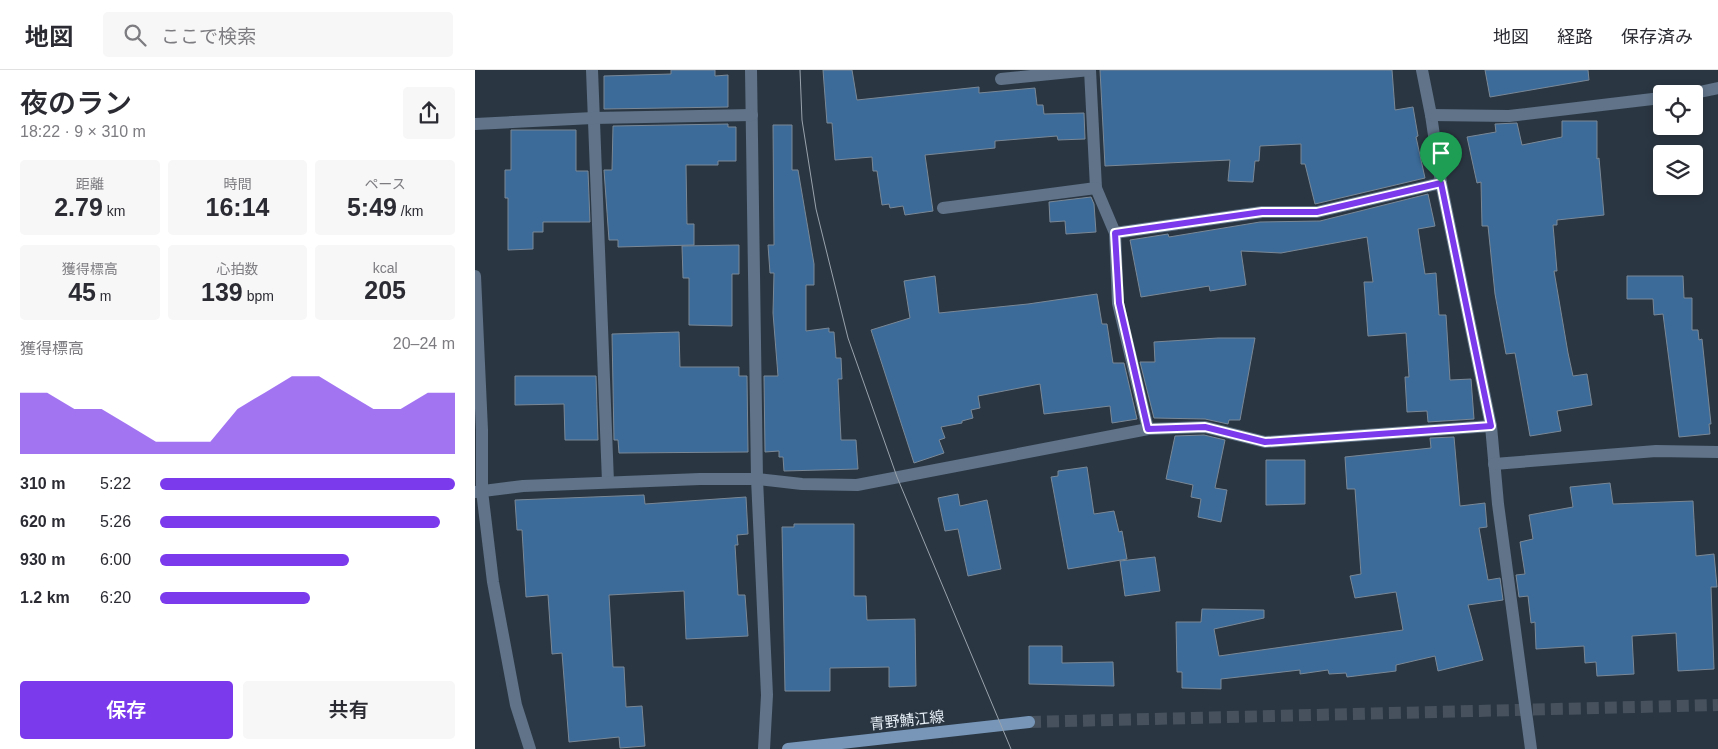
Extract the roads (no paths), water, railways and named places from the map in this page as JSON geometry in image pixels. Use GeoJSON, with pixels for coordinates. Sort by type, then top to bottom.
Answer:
{"type":"FeatureCollection","features":[{"type":"Feature","properties":{"kind":"main road","name":"青野鯖江線"},"geometry":{"type":"LineString","coordinates":[[788,749],[1029,722]]}},
{"type":"Feature","properties":{"kind":"street"},"geometry":{"type":"LineString","coordinates":[[592,70],[608,482]]}},
{"type":"Feature","properties":{"kind":"street"},"geometry":{"type":"LineString","coordinates":[[751,70],[757,479],[767,695],[764,749]]}},
{"type":"Feature","properties":{"kind":"street"},"geometry":{"type":"LineString","coordinates":[[1001,79],[1090,70],[1096,188],[1115,233],[1119,303],[1148,429]]}},
{"type":"Feature","properties":{"kind":"street"},"geometry":{"type":"LineString","coordinates":[[1422,70],[1441,183],[1491,426],[1494,464],[1531,749]]}},
{"type":"Feature","properties":{"kind":"street"},"geometry":{"type":"LineString","coordinates":[[1703,91],[1718,88]]}},
{"type":"Feature","properties":{"kind":"street"},"geometry":{"type":"LineString","coordinates":[[1431,115],[1509,116],[1653,99]]}},
{"type":"Feature","properties":{"kind":"street"},"geometry":{"type":"LineString","coordinates":[[475,124],[593,118],[752,115]]}},
{"type":"Feature","properties":{"kind":"street"},"geometry":{"type":"LineString","coordinates":[[1115,233],[1262,212],[1317,212],[1441,183]]}},
{"type":"Feature","properties":{"kind":"street"},"geometry":{"type":"LineString","coordinates":[[943,208],[1096,188]]}},
{"type":"Feature","properties":{"kind":"street"},"geometry":{"type":"LineString","coordinates":[[475,276],[482,430],[478,492],[516,704],[530,749]]}},
{"type":"Feature","properties":{"kind":"street"},"geometry":{"type":"LineString","coordinates":[[478,492],[523,486],[608,482],[757,479],[802,484],[857,485],[1148,429],[1205,427],[1265,442],[1491,426]]}},
{"type":"Feature","properties":{"kind":"street"},"geometry":{"type":"LineString","coordinates":[[1494,464],[1656,451],[1718,452]]}},
{"type":"Feature","properties":{"kind":"tunnel"},"geometry":{"type":"LineString","coordinates":[[1029,722],[1718,705]]}},
{"type":"Feature","properties":{"kind":"tram line"},"geometry":{"type":"LineString","coordinates":[[800,70],[802,120],[816,209],[848,338],[897,477],[1011,749]]}}]}
